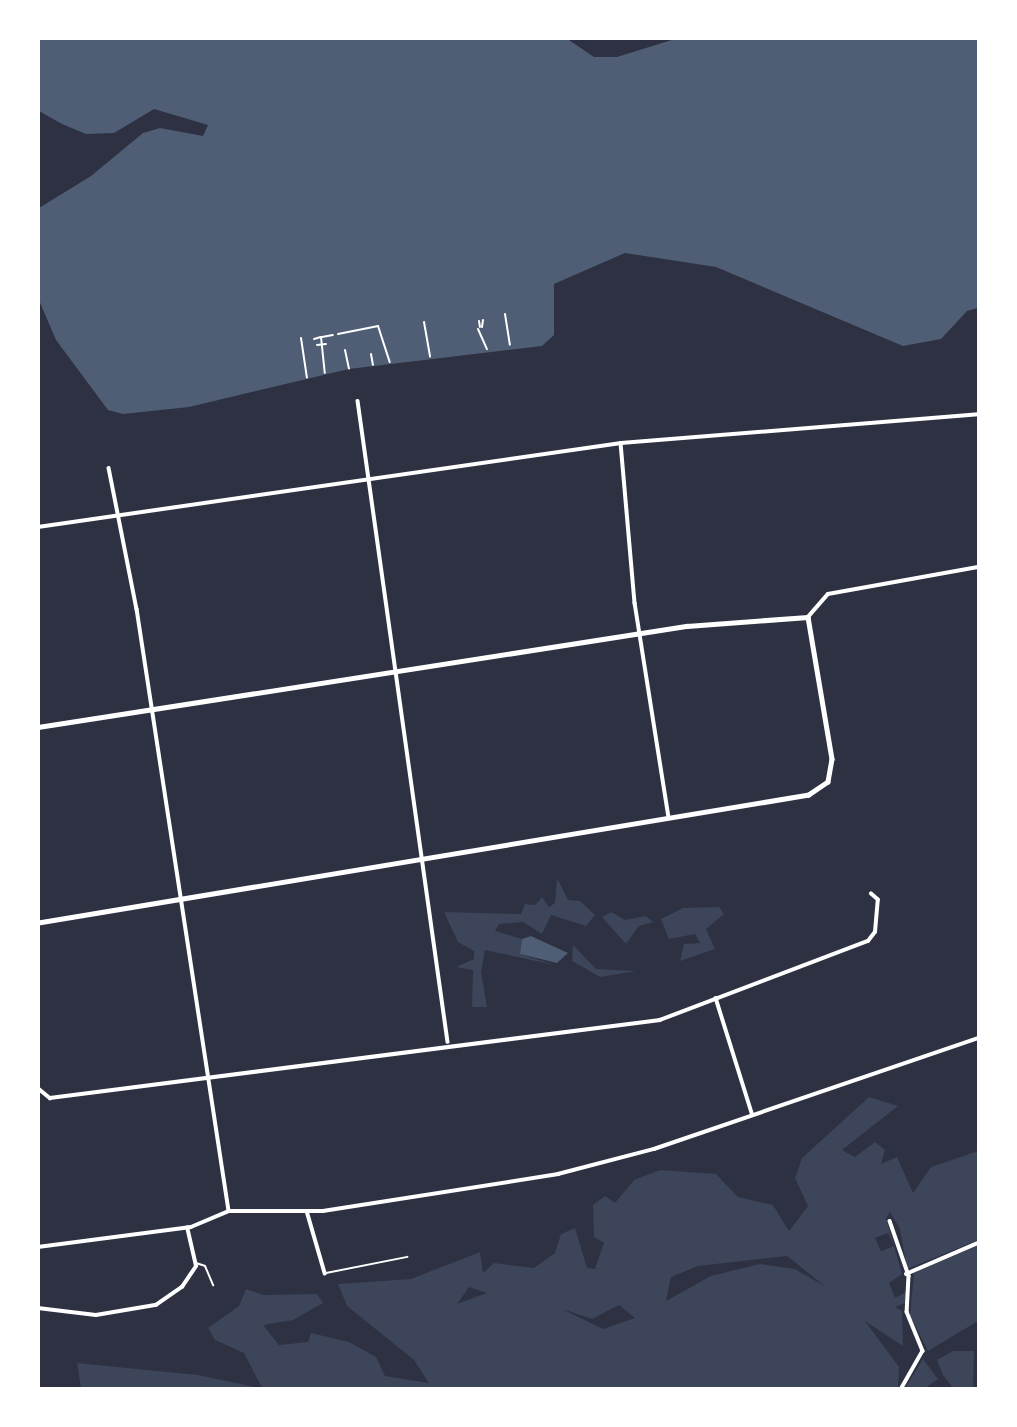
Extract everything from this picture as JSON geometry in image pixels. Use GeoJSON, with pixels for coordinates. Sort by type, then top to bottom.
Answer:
{"type":"FeatureCollection","features":[{"type":"Feature","properties":{"kind":"street"},"geometry":{"type":"LineString","coordinates":[[358,401],[399,674],[448,1042]]}},
{"type":"Feature","properties":{"kind":"street"},"geometry":{"type":"LineString","coordinates":[[38,527],[369,475],[621,443],[978,414]]}},
{"type":"Feature","properties":{"kind":"street"},"geometry":{"type":"LineString","coordinates":[[621,443],[639,634],[669,817]]}},
{"type":"Feature","properties":{"kind":"street"},"geometry":{"type":"LineString","coordinates":[[109,468],[120,514],[205,1077],[229,1210]]}},
{"type":"Feature","properties":{"kind":"street"},"geometry":{"type":"LineString","coordinates":[[38,727],[399,674],[639,634],[808,617],[828,594],[978,567]]}},
{"type":"Feature","properties":{"kind":"street"},"geometry":{"type":"LineString","coordinates":[[38,923],[821,792],[828,782],[832,759],[808,617]]}},
{"type":"Feature","properties":{"kind":"street"},"geometry":{"type":"LineString","coordinates":[[38,1088],[50,1097],[448,1042],[660,1020],[868,941],[878,900],[871,894]]}},
{"type":"Feature","properties":{"kind":"street"},"geometry":{"type":"LineString","coordinates":[[716,998],[752,1113]]}},
{"type":"Feature","properties":{"kind":"street"},"geometry":{"type":"LineString","coordinates":[[38,1247],[187,1228],[229,1210],[307,1211],[558,1174],[916,1064],[978,1038]]}},
{"type":"Feature","properties":{"kind":"street"},"geometry":{"type":"LineString","coordinates":[[307,1211],[325,1273]]}},
{"type":"Feature","properties":{"kind":"street"},"geometry":{"type":"LineString","coordinates":[[890,1221],[906,1274],[906,1312],[923,1351],[902,1388]]}},
{"type":"Feature","properties":{"kind":"street"},"geometry":{"type":"LineString","coordinates":[[38,1308],[96,1315],[156,1305],[182,1287],[195,1262],[187,1228]]}},
{"type":"Feature","properties":{"kind":"street"},"geometry":{"type":"LineString","coordinates":[[906,1274],[978,1243]]}},
{"type":"Feature","properties":{"kind":"lane"},"geometry":{"type":"LineString","coordinates":[[325,1273],[407,1257]]}},
{"type":"Feature","properties":{"kind":"lane"},"geometry":{"type":"LineString","coordinates":[[195,1262],[205,1266],[213,1285]]}},
{"type":"Feature","properties":{"kind":"path"},"geometry":{"type":"LineString","coordinates":[[505,314],[510,345]]}},
{"type":"Feature","properties":{"kind":"path"},"geometry":{"type":"LineString","coordinates":[[481,321],[480,328],[487,349]]}},
{"type":"Feature","properties":{"kind":"path"},"geometry":{"type":"LineString","coordinates":[[424,322],[430,356]]}},
{"type":"Feature","properties":{"kind":"path"},"geometry":{"type":"LineString","coordinates":[[338,334],[378,326],[390,362]]}},
{"type":"Feature","properties":{"kind":"path"},"geometry":{"type":"LineString","coordinates":[[314,339],[333,335]]}},
{"type":"Feature","properties":{"kind":"path"},"geometry":{"type":"LineString","coordinates":[[321,337],[325,373]]}},
{"type":"Feature","properties":{"kind":"path"},"geometry":{"type":"LineString","coordinates":[[301,338],[307,377]]}},
{"type":"Feature","properties":{"kind":"path"},"geometry":{"type":"LineString","coordinates":[[317,345],[326,344]]}},
{"type":"Feature","properties":{"kind":"path"},"geometry":{"type":"LineString","coordinates":[[345,349],[349,369]]}},
{"type":"Feature","properties":{"kind":"path"},"geometry":{"type":"LineString","coordinates":[[371,354],[373,365]]}},
{"type":"Feature","properties":{"kind":"shaded area"},"geometry":{"type":"Polygon","coordinates":[[[566,38],[594,57],[617,57],[675,39],[978,39],[978,308],[967,311],[941,339],[903,346],[716,267],[625,253],[554,284],[554,335],[542,346],[349,369],[189,407],[123,414],[108,410],[56,340],[38,298],[39,208],[91,176],[143,133],[160,128],[203,136],[208,125],[154,109],[114,133],[86,134],[62,124],[39,111],[38,39],[566,38]]]}},
{"type":"Feature","properties":{"kind":"shaded area"},"geometry":{"type":"Polygon","coordinates":[[[557,878],[568,900],[580,901],[595,915],[586,926],[551,915],[542,934],[523,922],[499,924],[495,931],[522,939],[520,954],[555,965],[485,950],[481,972],[487,1007],[472,1007],[473,970],[456,967],[474,959],[474,951],[458,942],[444,912],[521,914],[525,904],[535,905],[542,897],[549,907],[555,903],[557,878]]]}},
{"type":"Feature","properties":{"kind":"shaded area"},"geometry":{"type":"Polygon","coordinates":[[[719,907],[724,914],[706,929],[715,949],[680,961],[684,944],[700,943],[695,934],[669,939],[661,919],[683,908],[719,907]]]}},
{"type":"Feature","properties":{"kind":"shaded area"},"geometry":{"type":"Polygon","coordinates":[[[611,912],[625,920],[646,916],[653,922],[639,926],[626,944],[602,917],[611,912]]]}},
{"type":"Feature","properties":{"kind":"shaded area"},"geometry":{"type":"Polygon","coordinates":[[[531,936],[568,953],[557,963],[520,954],[522,939],[531,936]]]}},
{"type":"Feature","properties":{"kind":"shaded area"},"geometry":{"type":"Polygon","coordinates":[[[573,945],[596,969],[636,971],[600,977],[572,961],[573,945]]]}},
{"type":"Feature","properties":{"kind":"shaded area"},"geometry":{"type":"Polygon","coordinates":[[[869,1097],[898,1106],[842,1150],[855,1157],[875,1142],[885,1150],[881,1164],[897,1157],[913,1193],[931,1167],[978,1151],[978,1240],[907,1269],[900,1229],[890,1212],[886,1218],[902,1274],[889,1283],[895,1298],[908,1291],[905,1303],[895,1307],[902,1311],[903,1346],[865,1321],[899,1367],[898,1388],[262,1388],[244,1353],[215,1340],[208,1328],[239,1306],[246,1289],[264,1295],[317,1294],[323,1303],[293,1320],[263,1325],[279,1345],[308,1342],[311,1333],[349,1342],[376,1357],[385,1376],[429,1383],[414,1360],[347,1306],[338,1284],[411,1279],[480,1252],[483,1273],[494,1263],[534,1268],[555,1253],[561,1234],[575,1228],[587,1268],[595,1269],[604,1243],[594,1237],[593,1205],[605,1196],[615,1203],[634,1180],[660,1170],[716,1174],[738,1197],[773,1205],[789,1231],[808,1206],[795,1178],[802,1158],[869,1097]],[[888,1233],[875,1238],[881,1251],[894,1246],[888,1233]],[[787,1256],[698,1266],[671,1277],[666,1301],[711,1276],[760,1264],[795,1269],[826,1287],[787,1256]],[[469,1287],[457,1304],[487,1293],[469,1287]],[[619,1305],[592,1319],[562,1309],[603,1329],[635,1318],[619,1305]]]}},
{"type":"Feature","properties":{"kind":"shaded area"},"geometry":{"type":"Polygon","coordinates":[[[978,1245],[978,1321],[928,1351],[910,1315],[914,1273],[978,1245]]]}},
{"type":"Feature","properties":{"kind":"shaded area"},"geometry":{"type":"Polygon","coordinates":[[[953,1351],[974,1351],[973,1388],[953,1388],[943,1375],[937,1360],[953,1351]]]}},
{"type":"Feature","properties":{"kind":"shaded area"},"geometry":{"type":"Polygon","coordinates":[[[923,1359],[938,1379],[925,1388],[905,1388],[923,1359]]]}},
{"type":"Feature","properties":{"kind":"shaded area"},"geometry":{"type":"Polygon","coordinates":[[[77,1363],[198,1375],[260,1388],[81,1388],[77,1363]]]}}]}
